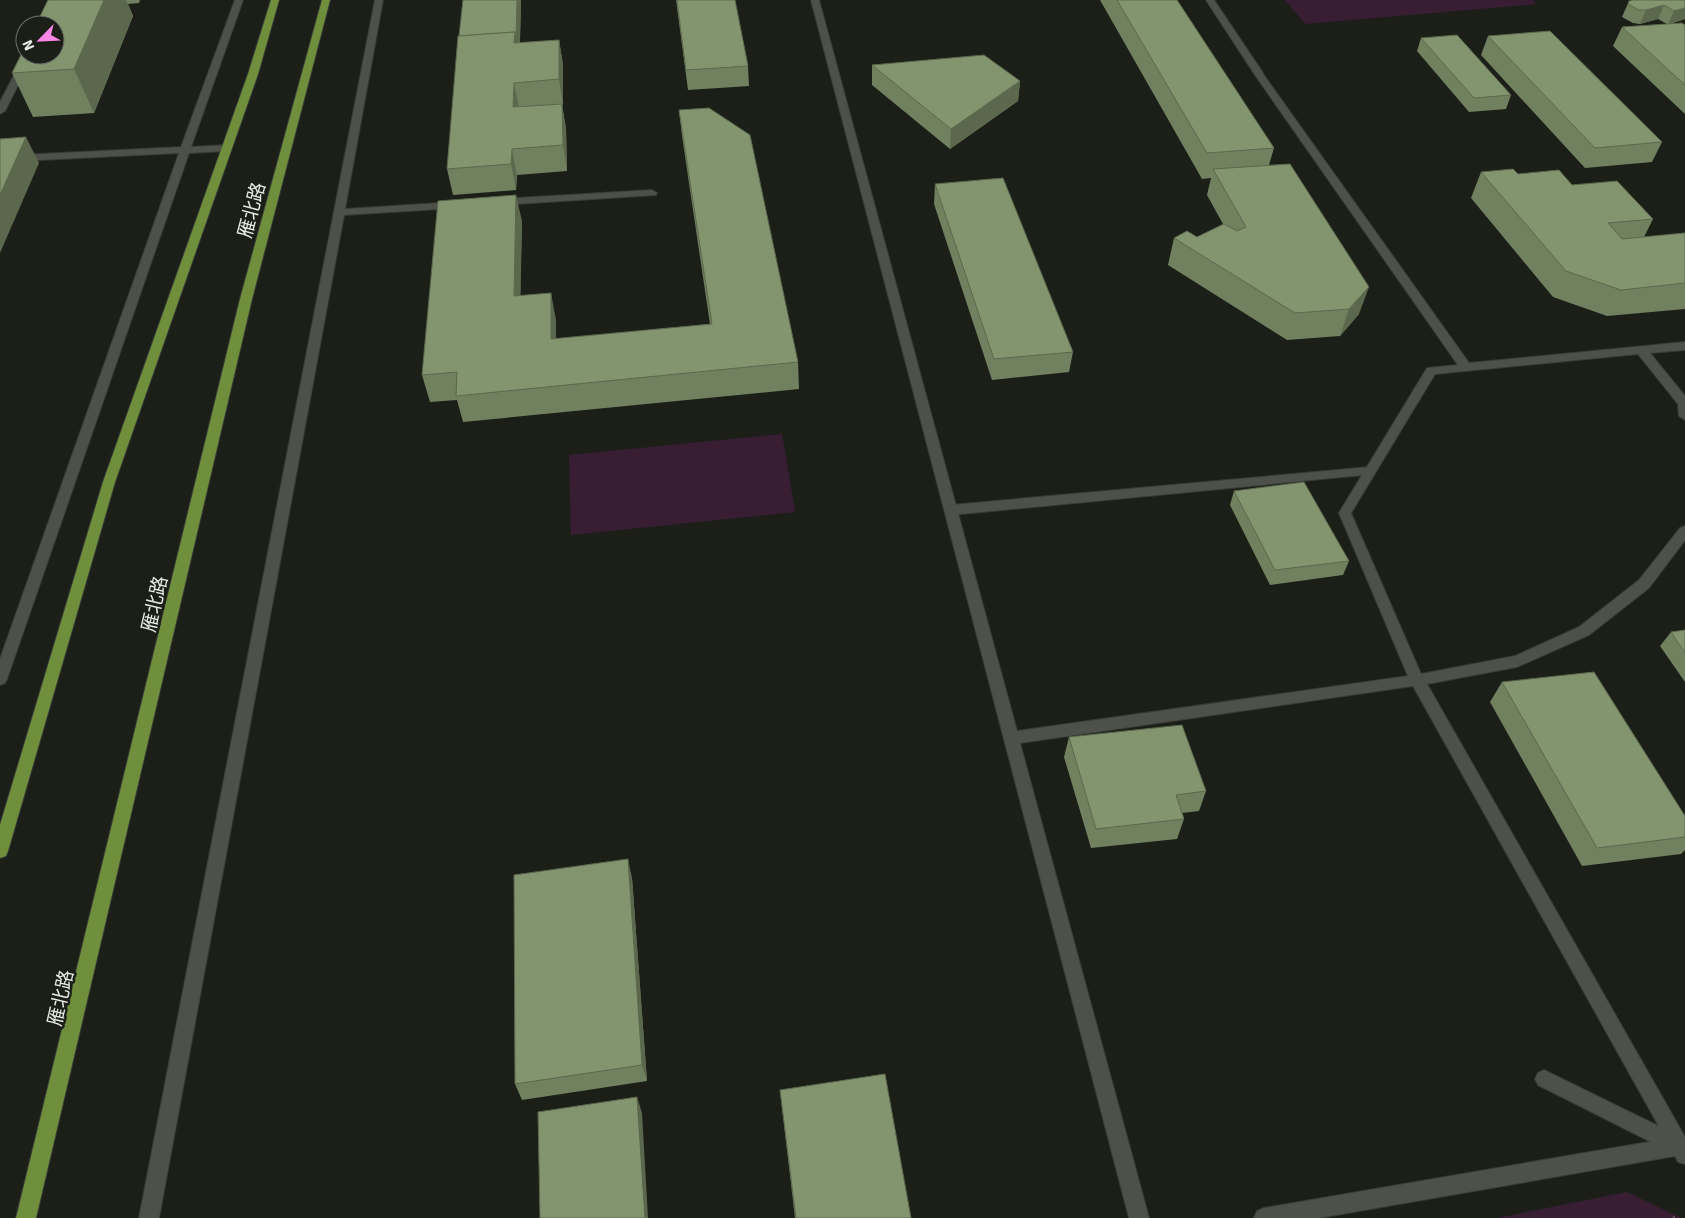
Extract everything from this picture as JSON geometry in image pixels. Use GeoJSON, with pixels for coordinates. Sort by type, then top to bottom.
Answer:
{"type":"FeatureCollection","features":[{"type":"Feature","properties":{"kind":"main road"},"geometry":{"type":"LineString","coordinates":[[0,851],[109,482],[253,74],[275,0]]}},
{"type":"Feature","properties":{"kind":"main road","name":"雁北路"},"geometry":{"type":"LineString","coordinates":[[26,1218],[244,309],[326,0]]}},
{"type":"Feature","properties":{"kind":"street"},"geometry":{"type":"LineString","coordinates":[[0,679],[239,0]]}},
{"type":"Feature","properties":{"kind":"street"},"geometry":{"type":"LineString","coordinates":[[148,1218],[379,0]]}},
{"type":"Feature","properties":{"kind":"street"},"geometry":{"type":"LineString","coordinates":[[815,0],[1139,1218]]}},
{"type":"Feature","properties":{"kind":"street"},"geometry":{"type":"LineString","coordinates":[[1210,0],[1258,72],[1466,367]]}},
{"type":"Feature","properties":{"kind":"street"},"geometry":{"type":"LineString","coordinates":[[0,111],[24,65]]}},
{"type":"Feature","properties":{"kind":"street"},"geometry":{"type":"LineString","coordinates":[[0,159],[227,148]]}},
{"type":"Feature","properties":{"kind":"street"},"geometry":{"type":"LineString","coordinates":[[486,203],[652,193]]}},
{"type":"Feature","properties":{"kind":"street"},"geometry":{"type":"LineString","coordinates":[[339,212],[466,204]]}},
{"type":"Feature","properties":{"kind":"street"},"geometry":{"type":"LineString","coordinates":[[1683,1150],[1417,680],[1345,513],[1431,371],[1685,346]]}},
{"type":"Feature","properties":{"kind":"street"},"geometry":{"type":"LineString","coordinates":[[1642,351],[1684,403],[1685,416]]}},
{"type":"Feature","properties":{"kind":"street"},"geometry":{"type":"LineString","coordinates":[[951,510],[1370,471]]}},
{"type":"Feature","properties":{"kind":"street"},"geometry":{"type":"LineString","coordinates":[[1011,738],[1417,680],[1517,662],[1584,631],[1644,584],[1685,531]]}},
{"type":"Feature","properties":{"kind":"street"},"geometry":{"type":"LineString","coordinates":[[1544,1078],[1683,1150]]}},
{"type":"Feature","properties":{"kind":"street"},"geometry":{"type":"LineString","coordinates":[[1264,1218],[1683,1150]]}},
{"type":"Feature","properties":{"kind":"shaded area"},"geometry":{"type":"Polygon","coordinates":[[[1285,0],[1533,0],[1537,4],[1305,24],[1285,0]]]}},
{"type":"Feature","properties":{"kind":"shaded area"},"geometry":{"type":"Polygon","coordinates":[[[782,434],[795,512],[571,535],[569,455],[782,434]]]}},
{"type":"Feature","properties":{"kind":"shaded area"},"geometry":{"type":"Polygon","coordinates":[[[1627,1192],[1681,1218],[1497,1218],[1627,1192]]]}},
{"type":"Feature","properties":{"kind":"building"},"geometry":{"type":"Polygon","coordinates":[[[48,0],[104,0],[74,69],[12,73],[16,65],[65,65],[65,15],[41,15],[48,0]]]}},
{"type":"Feature","properties":{"kind":"building"},"geometry":{"type":"Polygon","coordinates":[[[463,0],[517,0],[516,38],[515,32],[459,36],[463,0]]]}},
{"type":"Feature","properties":{"kind":"building"},"geometry":{"type":"Polygon","coordinates":[[[677,0],[735,0],[748,66],[686,70],[677,0]]]}},
{"type":"Feature","properties":{"kind":"building"},"geometry":{"type":"Polygon","coordinates":[[[1117,0],[1177,0],[1274,148],[1207,153],[1117,0]]]}},
{"type":"Feature","properties":{"kind":"building"},"geometry":{"type":"Polygon","coordinates":[[[1685,0],[1685,8],[1674,11],[1664,5],[1639,10],[1628,4],[1629,1],[1685,0]]]}},
{"type":"Feature","properties":{"kind":"building"},"geometry":{"type":"Polygon","coordinates":[[[1682,23],[1685,25],[1685,85],[1622,27],[1682,23]]]}},
{"type":"Feature","properties":{"kind":"building"},"geometry":{"type":"Polygon","coordinates":[[[1550,31],[1662,142],[1595,148],[1488,36],[1550,31]]]}},
{"type":"Feature","properties":{"kind":"building"},"geometry":{"type":"Polygon","coordinates":[[[515,32],[514,43],[559,40],[559,79],[514,83],[513,107],[562,104],[563,145],[512,149],[511,164],[447,169],[458,36],[515,32]]]}},
{"type":"Feature","properties":{"kind":"building"},"geometry":{"type":"Polygon","coordinates":[[[1457,35],[1511,95],[1474,98],[1421,38],[1457,35]]]}},
{"type":"Feature","properties":{"kind":"building"},"geometry":{"type":"Polygon","coordinates":[[[984,55],[1020,81],[951,129],[872,65],[984,55]]]}},
{"type":"Feature","properties":{"kind":"building"},"geometry":{"type":"Polygon","coordinates":[[[709,108],[750,135],[798,362],[456,396],[457,372],[422,375],[438,201],[516,195],[514,296],[551,293],[551,339],[712,324],[679,110],[709,108]]]}},
{"type":"Feature","properties":{"kind":"building"},"geometry":{"type":"Polygon","coordinates":[[[26,137],[0,195],[0,139],[26,137]]]}},
{"type":"Feature","properties":{"kind":"building"},"geometry":{"type":"Polygon","coordinates":[[[1290,164],[1369,287],[1349,309],[1295,313],[1174,238],[1187,231],[1197,237],[1224,224],[1237,231],[1246,227],[1213,169],[1290,164]]]}},
{"type":"Feature","properties":{"kind":"building"},"geometry":{"type":"Polygon","coordinates":[[[1513,169],[1518,174],[1559,170],[1572,185],[1617,181],[1653,219],[1608,223],[1622,239],[1685,233],[1685,283],[1621,290],[1566,271],[1481,172],[1513,169]]]}},
{"type":"Feature","properties":{"kind":"building"},"geometry":{"type":"Polygon","coordinates":[[[1003,178],[1073,352],[994,359],[935,184],[1003,178]]]}},
{"type":"Feature","properties":{"kind":"building"},"geometry":{"type":"Polygon","coordinates":[[[1304,482],[1349,561],[1275,570],[1234,491],[1304,482]]]}},
{"type":"Feature","properties":{"kind":"building"},"geometry":{"type":"Polygon","coordinates":[[[1685,630],[1685,653],[1671,632],[1685,630]]]}},
{"type":"Feature","properties":{"kind":"building"},"geometry":{"type":"Polygon","coordinates":[[[1594,672],[1685,816],[1685,837],[1597,848],[1502,682],[1594,672]]]}},
{"type":"Feature","properties":{"kind":"building"},"geometry":{"type":"Polygon","coordinates":[[[1182,725],[1206,791],[1176,795],[1184,819],[1096,829],[1069,737],[1182,725]]]}},
{"type":"Feature","properties":{"kind":"building"},"geometry":{"type":"Polygon","coordinates":[[[628,859],[642,1065],[515,1084],[514,875],[628,859]]]}},
{"type":"Feature","properties":{"kind":"building"},"geometry":{"type":"Polygon","coordinates":[[[885,1074],[911,1218],[796,1218],[780,1090],[885,1074]]]}},
{"type":"Feature","properties":{"kind":"building"},"geometry":{"type":"Polygon","coordinates":[[[637,1097],[645,1218],[540,1218],[538,1112],[637,1097]]]}}]}
